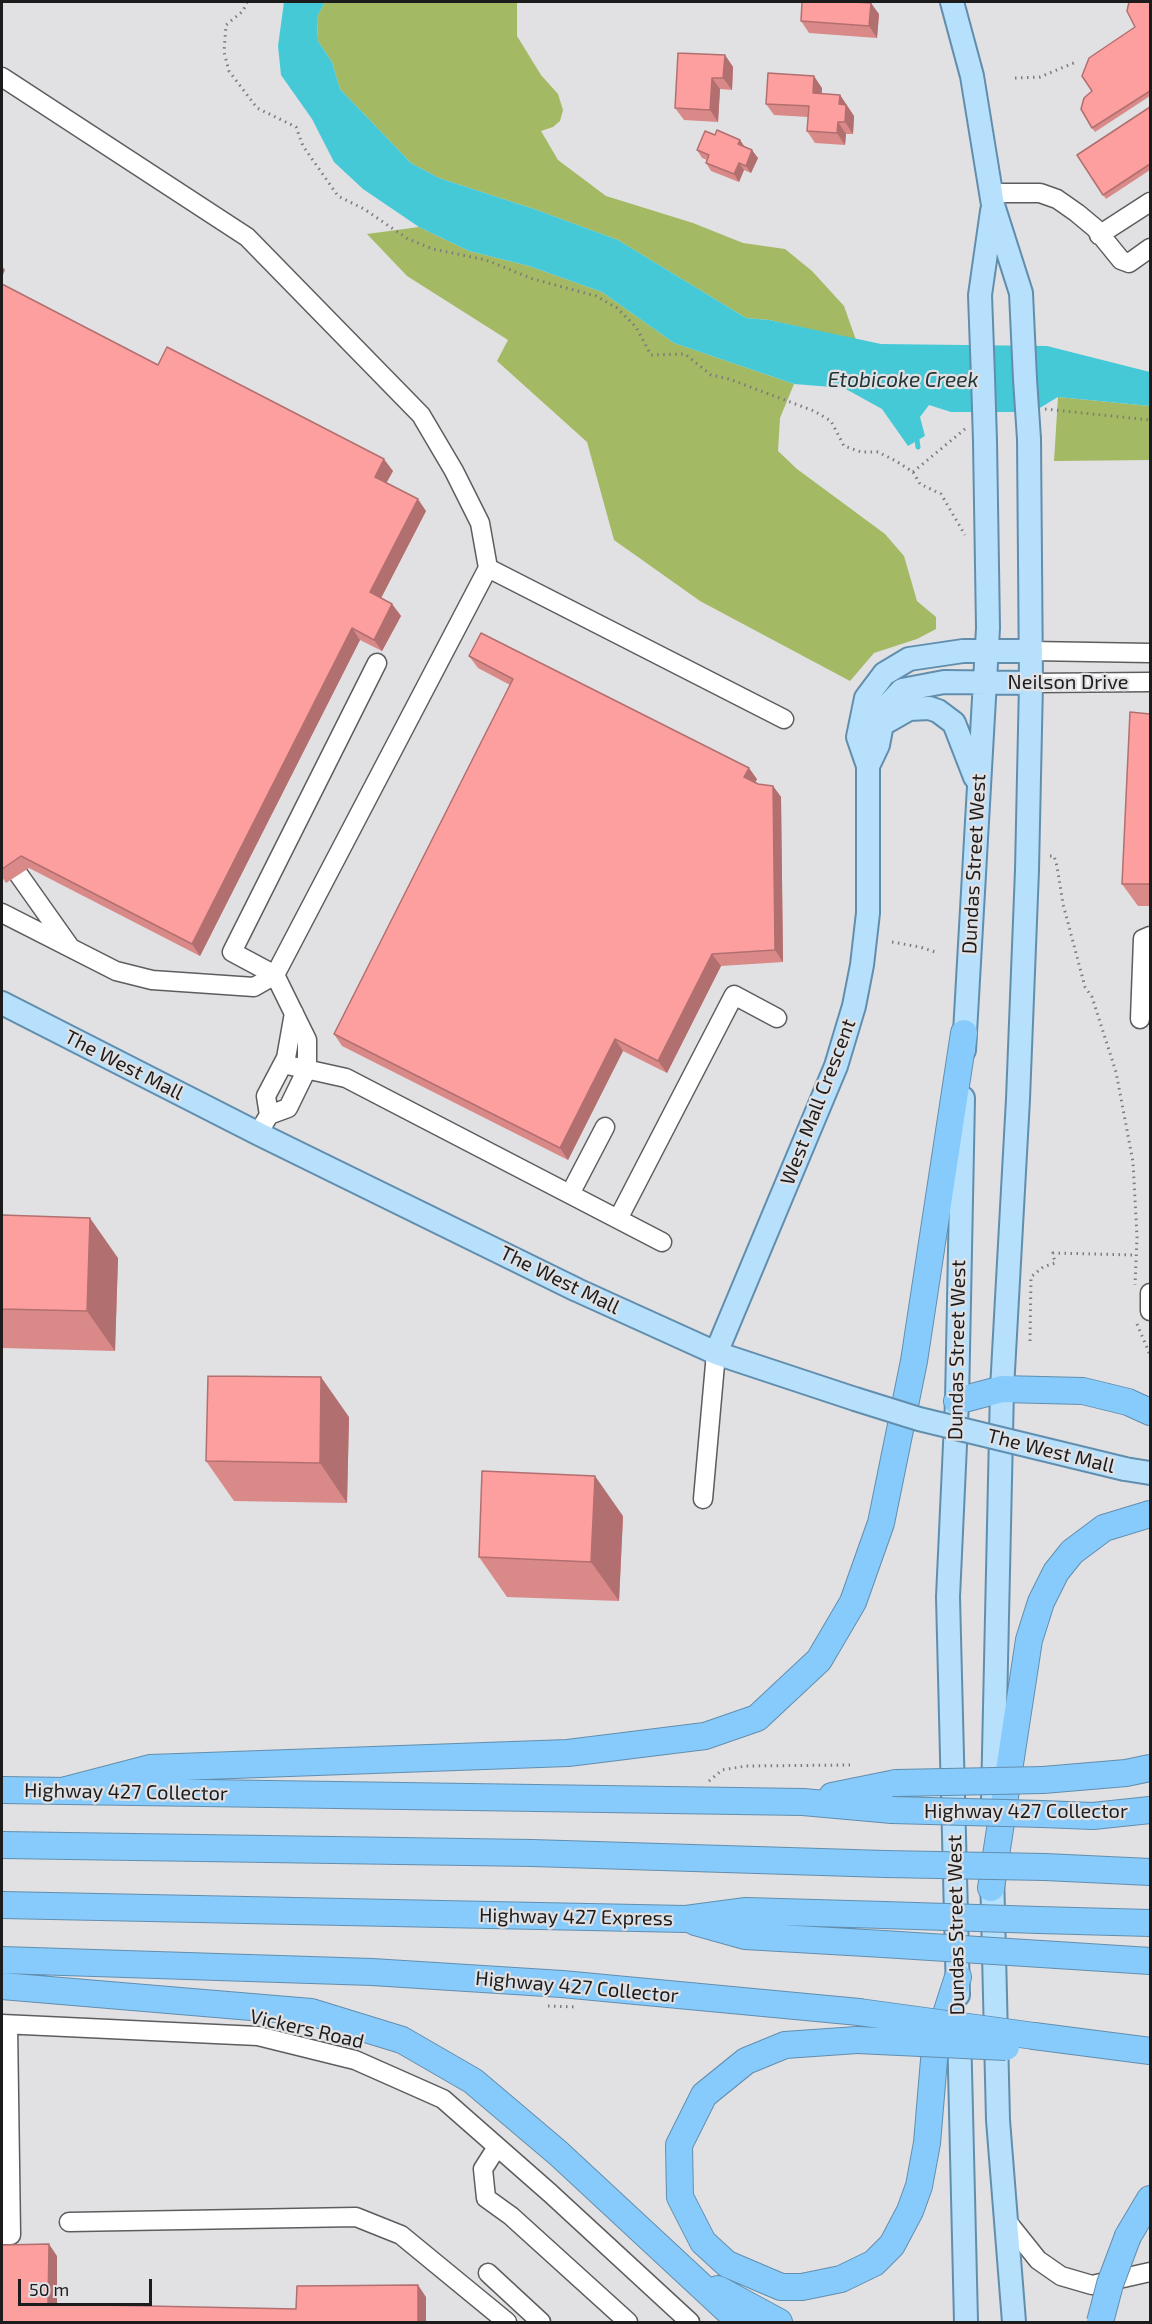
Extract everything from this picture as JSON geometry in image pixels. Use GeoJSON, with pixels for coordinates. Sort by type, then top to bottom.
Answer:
{"type":"FeatureCollection","features":[{"type":"Feature","properties":{"kind":"highway"},"geometry":{"type":"LineString","coordinates":[[62,1791],[150,1768],[568,1753],[705,1736],[758,1718],[819,1660],[853,1602],[881,1523],[914,1361],[964,1033]]}},
{"type":"Feature","properties":{"kind":"highway"},"geometry":{"type":"LineString","coordinates":[[957,1401],[1002,1389],[1083,1391],[1128,1402],[1150,1412]]}},
{"type":"Feature","properties":{"kind":"highway"},"geometry":{"type":"LineString","coordinates":[[991,1888],[1029,1640],[1041,1602],[1056,1572],[1072,1552],[1104,1528],[1150,1514]]}},
{"type":"Feature","properties":{"kind":"highway"},"geometry":{"type":"LineString","coordinates":[[803,1802],[897,1783],[1043,1780],[1126,1773],[1150,1768]]}},
{"type":"Feature","properties":{"kind":"highway","name":"Highway 427 Collector"},"geometry":{"type":"LineString","coordinates":[[2,1790],[803,1802],[891,1810],[1094,1815],[1150,1810]]}},
{"type":"Feature","properties":{"kind":"highway"},"geometry":{"type":"LineString","coordinates":[[1094,1815],[1150,1820]]}},
{"type":"Feature","properties":{"kind":"highway"},"geometry":{"type":"LineString","coordinates":[[2,1845],[520,1853],[1045,1867],[1150,1872]]}},
{"type":"Feature","properties":{"kind":"highway","name":"Highway 427 Express"},"geometry":{"type":"LineString","coordinates":[[2,1905],[686,1919],[746,1911],[1150,1923]]}},
{"type":"Feature","properties":{"kind":"highway"},"geometry":{"type":"LineString","coordinates":[[686,1919],[746,1936],[1150,1961]]}},
{"type":"Feature","properties":{"kind":"highway","name":"Highway 427 Collector"},"geometry":{"type":"LineString","coordinates":[[2,1959],[372,1972],[562,1984],[859,2012],[1032,2042],[1150,2051]]}},
{"type":"Feature","properties":{"kind":"highway"},"geometry":{"type":"LineString","coordinates":[[958,1977],[935,2048],[927,2143],[919,2186],[910,2211],[892,2245],[874,2263],[841,2279],[802,2288],[781,2287],[727,2264],[703,2242],[680,2197],[679,2145],[704,2095],[746,2061],[785,2045],[857,2040],[1032,2042]]}},
{"type":"Feature","properties":{"kind":"highway"},"geometry":{"type":"LineString","coordinates":[[2,1986],[311,2012],[402,2040],[473,2080],[558,2153],[740,2322]]}},
{"type":"Feature","properties":{"kind":"highway"},"geometry":{"type":"LineString","coordinates":[[1100,2322],[1110,2284],[1128,2236],[1150,2199]]}},
{"type":"Feature","properties":{"kind":"highway"},"geometry":{"type":"LineString","coordinates":[[684,2270],[779,2322]]}},
{"type":"Feature","properties":{"kind":"main road"},"geometry":{"type":"LineString","coordinates":[[952,2],[972,76],[992,199]]}},
{"type":"Feature","properties":{"kind":"main road","name":"Dundas Street West"},"geometry":{"type":"LineString","coordinates":[[992,199],[1021,293],[1029,439],[1031,683],[1018,1099],[1002,1389],[991,1888],[998,2120],[1014,2322]]}},
{"type":"Feature","properties":{"kind":"main road","name":"Dundas Street West"},"geometry":{"type":"LineString","coordinates":[[966,2322],[948,1597],[957,1401],[964,1033],[987,650],[985,441],[980,295],[992,199]]}},
{"type":"Feature","properties":{"kind":"main road","name":"Neilson Drive"},"geometry":{"type":"LineString","coordinates":[[987,650],[1031,651]]}},
{"type":"Feature","properties":{"kind":"main road","name":"West Mall Crescent"},"geometry":{"type":"LineString","coordinates":[[716,1353],[836,1066],[854,1006],[868,914],[868,766],[858,737],[866,698],[884,674],[902,662],[917,657],[987,650]]}},
{"type":"Feature","properties":{"kind":"main road","name":"Neilson Drive"},"geometry":{"type":"LineString","coordinates":[[985,681],[1031,683]]}},
{"type":"Feature","properties":{"kind":"main road","name":"West Mall Crescent"},"geometry":{"type":"LineString","coordinates":[[868,766],[878,745],[881,725],[889,701],[909,687],[944,682],[985,681]]}},
{"type":"Feature","properties":{"kind":"main road"},"geometry":{"type":"LineString","coordinates":[[881,725],[909,709],[918,707],[938,711],[947,716],[959,734],[979,787]]}},
{"type":"Feature","properties":{"kind":"main road","name":"The West Mall"},"geometry":{"type":"LineString","coordinates":[[2,1003],[264,1124],[577,1290],[716,1353],[931,1422],[1150,1473]]}},
{"type":"Feature","properties":{"kind":"street"},"geometry":{"type":"LineString","coordinates":[[2,77],[247,237],[421,415],[454,471],[480,523],[488,568],[274,975],[254,987],[152,980],[116,971],[2,913]]}},
{"type":"Feature","properties":{"kind":"street"},"geometry":{"type":"LineString","coordinates":[[992,199],[1040,194],[1057,199],[1077,213],[1121,260],[1129,263],[1150,248]]}},
{"type":"Feature","properties":{"kind":"street"},"geometry":{"type":"LineString","coordinates":[[1100,235],[1150,202]]}},
{"type":"Feature","properties":{"kind":"street"},"geometry":{"type":"LineString","coordinates":[[488,568],[784,719]]}},
{"type":"Feature","properties":{"kind":"street","name":"Neilson Drive"},"geometry":{"type":"LineString","coordinates":[[1031,651],[1150,653]]}},
{"type":"Feature","properties":{"kind":"street"},"geometry":{"type":"LineString","coordinates":[[264,1124],[288,1108],[307,1069],[307,1040],[295,1011],[274,975],[232,952],[377,663]]}},
{"type":"Feature","properties":{"kind":"street","name":"Neilson Drive"},"geometry":{"type":"LineString","coordinates":[[1031,683],[1150,682]]}},
{"type":"Feature","properties":{"kind":"street"},"geometry":{"type":"LineString","coordinates":[[19,875],[73,951]]}},
{"type":"Feature","properties":{"kind":"street"},"geometry":{"type":"LineString","coordinates":[[1140,1019],[1143,939],[1150,936]]}},
{"type":"Feature","properties":{"kind":"street"},"geometry":{"type":"LineString","coordinates":[[618,1219],[734,995],[777,1018]]}},
{"type":"Feature","properties":{"kind":"street"},"geometry":{"type":"LineString","coordinates":[[264,1124],[266,1096],[283,1064],[291,1038],[295,1011]]}},
{"type":"Feature","properties":{"kind":"street"},"geometry":{"type":"LineString","coordinates":[[283,1064],[346,1078],[662,1242]]}},
{"type":"Feature","properties":{"kind":"street"},"geometry":{"type":"LineString","coordinates":[[570,1194],[605,1127]]}},
{"type":"Feature","properties":{"kind":"street"},"geometry":{"type":"LineString","coordinates":[[1150,1293],[1150,1311]]}},
{"type":"Feature","properties":{"kind":"street"},"geometry":{"type":"LineString","coordinates":[[703,1499],[716,1353]]}},
{"type":"Feature","properties":{"kind":"street"},"geometry":{"type":"LineString","coordinates":[[2,2235],[11,2235],[5,2110],[5,2025]]}},
{"type":"Feature","properties":{"kind":"street","name":"Vickers Road"},"geometry":{"type":"LineString","coordinates":[[5,2025],[258,2036],[344,2057],[443,2099],[690,2322]]}},
{"type":"Feature","properties":{"kind":"street"},"geometry":{"type":"LineString","coordinates":[[497,2147],[483,2169],[486,2198],[511,2216],[628,2322]]}},
{"type":"Feature","properties":{"kind":"street"},"geometry":{"type":"LineString","coordinates":[[69,2222],[356,2217],[401,2235],[507,2322]]}},
{"type":"Feature","properties":{"kind":"street"},"geometry":{"type":"LineString","coordinates":[[1006,2220],[1038,2259],[1061,2276],[1092,2285],[1150,2272]]}},
{"type":"Feature","properties":{"kind":"street"},"geometry":{"type":"LineString","coordinates":[[488,2273],[541,2322]]}},
{"type":"Feature","properties":{"kind":"path"},"geometry":{"type":"LineString","coordinates":[[247,2],[243,11],[226,25],[224,52],[229,71],[257,108],[296,127],[303,146],[338,196],[364,209],[408,239],[433,249],[486,260],[533,279],[596,296],[617,308],[636,327],[651,355],[685,354],[711,375],[729,379],[814,411],[831,421],[844,446],[861,452],[878,452],[913,472],[920,484],[941,494],[966,539]]}},
{"type":"Feature","properties":{"kind":"path"},"geometry":{"type":"LineString","coordinates":[[1015,78],[1040,77],[1076,62]]}},
{"type":"Feature","properties":{"kind":"path"},"geometry":{"type":"LineString","coordinates":[[1030,1341],[1031,1277],[1043,1267],[1055,1263],[1053,1253],[1135,1255],[1137,1237],[1133,1162],[1116,1071],[1092,997],[1085,987],[1063,904],[1055,859],[1050,856]]}},
{"type":"Feature","properties":{"kind":"path"},"geometry":{"type":"LineString","coordinates":[[892,942],[935,952]]}},
{"type":"Feature","properties":{"kind":"path"},"geometry":{"type":"LineString","coordinates":[[695,1800],[712,1776],[727,1769],[771,1765],[850,1765]]}},
{"type":"Feature","properties":{"kind":"green space"},"geometry":{"type":"Polygon","coordinates":[[[325,2],[517,2],[517,36],[541,75],[558,94],[563,110],[560,121],[553,127],[541,131],[558,160],[606,196],[693,223],[743,243],[785,249],[812,271],[844,306],[856,340],[769,320],[746,318],[618,240],[537,210],[439,178],[411,163],[340,89],[332,62],[318,41],[317,17],[325,2]]]}},
{"type":"Feature","properties":{"kind":"green space"},"geometry":{"type":"Polygon","coordinates":[[[419,227],[469,251],[529,266],[602,292],[674,343],[794,384],[780,418],[778,451],[797,469],[885,534],[904,556],[917,601],[936,617],[936,629],[917,639],[874,653],[850,681],[700,601],[614,540],[587,442],[497,361],[508,340],[407,276],[367,234],[419,227]]]}},
{"type":"Feature","properties":{"kind":"green space"},"geometry":{"type":"Polygon","coordinates":[[[1058,397],[1150,406],[1150,460],[1054,461],[1058,397]]]}},
{"type":"Feature","properties":{"kind":"water","name":"Etobicoke Creek"},"geometry":{"type":"Polygon","coordinates":[[[284,2],[325,2],[317,17],[318,41],[332,62],[340,89],[411,163],[439,178],[537,210],[618,240],[746,318],[769,320],[881,344],[1047,346],[1150,372],[1150,406],[1058,397],[1033,412],[951,412],[929,405],[920,417],[925,436],[908,446],[882,409],[844,388],[794,384],[674,343],[602,292],[529,266],[469,251],[419,227],[363,189],[334,162],[312,119],[281,75],[278,46],[284,2]]]}},
{"type":"Feature","properties":{"kind":"building"},"geometry":{"type":"Polygon","coordinates":[[[802,2],[871,3],[869,26],[801,21],[802,2]]]}},
{"type":"Feature","properties":{"kind":"building"},"geometry":{"type":"Polygon","coordinates":[[[1129,2],[1150,2],[1150,91],[1092,128],[1081,109],[1084,98],[1092,91],[1082,76],[1089,58],[1135,27],[1127,11],[1129,2]]]}},
{"type":"Feature","properties":{"kind":"building"},"geometry":{"type":"Polygon","coordinates":[[[678,53],[725,55],[723,78],[712,78],[710,110],[675,108],[678,53]]]}},
{"type":"Feature","properties":{"kind":"building"},"geometry":{"type":"Polygon","coordinates":[[[768,73],[814,76],[813,93],[840,95],[839,104],[846,105],[845,122],[838,122],[837,133],[807,131],[809,106],[766,104],[768,73]]]}},
{"type":"Feature","properties":{"kind":"building"},"geometry":{"type":"Polygon","coordinates":[[[1150,107],[1150,164],[1103,195],[1077,155],[1150,107]]]}},
{"type":"Feature","properties":{"kind":"building"},"geometry":{"type":"Polygon","coordinates":[[[717,130],[740,140],[738,144],[752,150],[746,166],[739,163],[734,174],[706,163],[709,155],[697,150],[705,131],[715,135],[717,130]]]}},
{"type":"Feature","properties":{"kind":"building"},"geometry":{"type":"Polygon","coordinates":[[[2,284],[158,365],[167,347],[384,459],[375,477],[418,499],[370,592],[392,604],[374,640],[352,628],[192,944],[21,856],[2,869],[2,284]]]}},
{"type":"Feature","properties":{"kind":"building"},"geometry":{"type":"Polygon","coordinates":[[[481,633],[749,768],[744,777],[758,784],[773,786],[775,950],[712,954],[658,1061],[615,1039],[560,1148],[334,1034],[513,679],[469,656],[481,633]]]}},
{"type":"Feature","properties":{"kind":"building"},"geometry":{"type":"Polygon","coordinates":[[[1130,712],[1150,714],[1150,884],[1122,884],[1130,712]]]}},
{"type":"Feature","properties":{"kind":"building"},"geometry":{"type":"Polygon","coordinates":[[[2,1215],[90,1218],[87,1311],[2,1309],[2,1215]]]}},
{"type":"Feature","properties":{"kind":"building"},"geometry":{"type":"Polygon","coordinates":[[[208,1376],[321,1377],[320,1463],[206,1461],[208,1376]]]}},
{"type":"Feature","properties":{"kind":"building"},"geometry":{"type":"Polygon","coordinates":[[[482,1471],[595,1476],[591,1562],[479,1557],[482,1471]]]}},
{"type":"Feature","properties":{"kind":"building"},"geometry":{"type":"Polygon","coordinates":[[[49,2244],[48,2304],[296,2309],[297,2286],[418,2285],[418,2322],[2,2322],[2,2245],[49,2244]]]}},
{"type":"Feature","properties":{"kind":"waterway"},"geometry":{"type":"LineString","coordinates":[[916,434],[918,447]]}}]}
